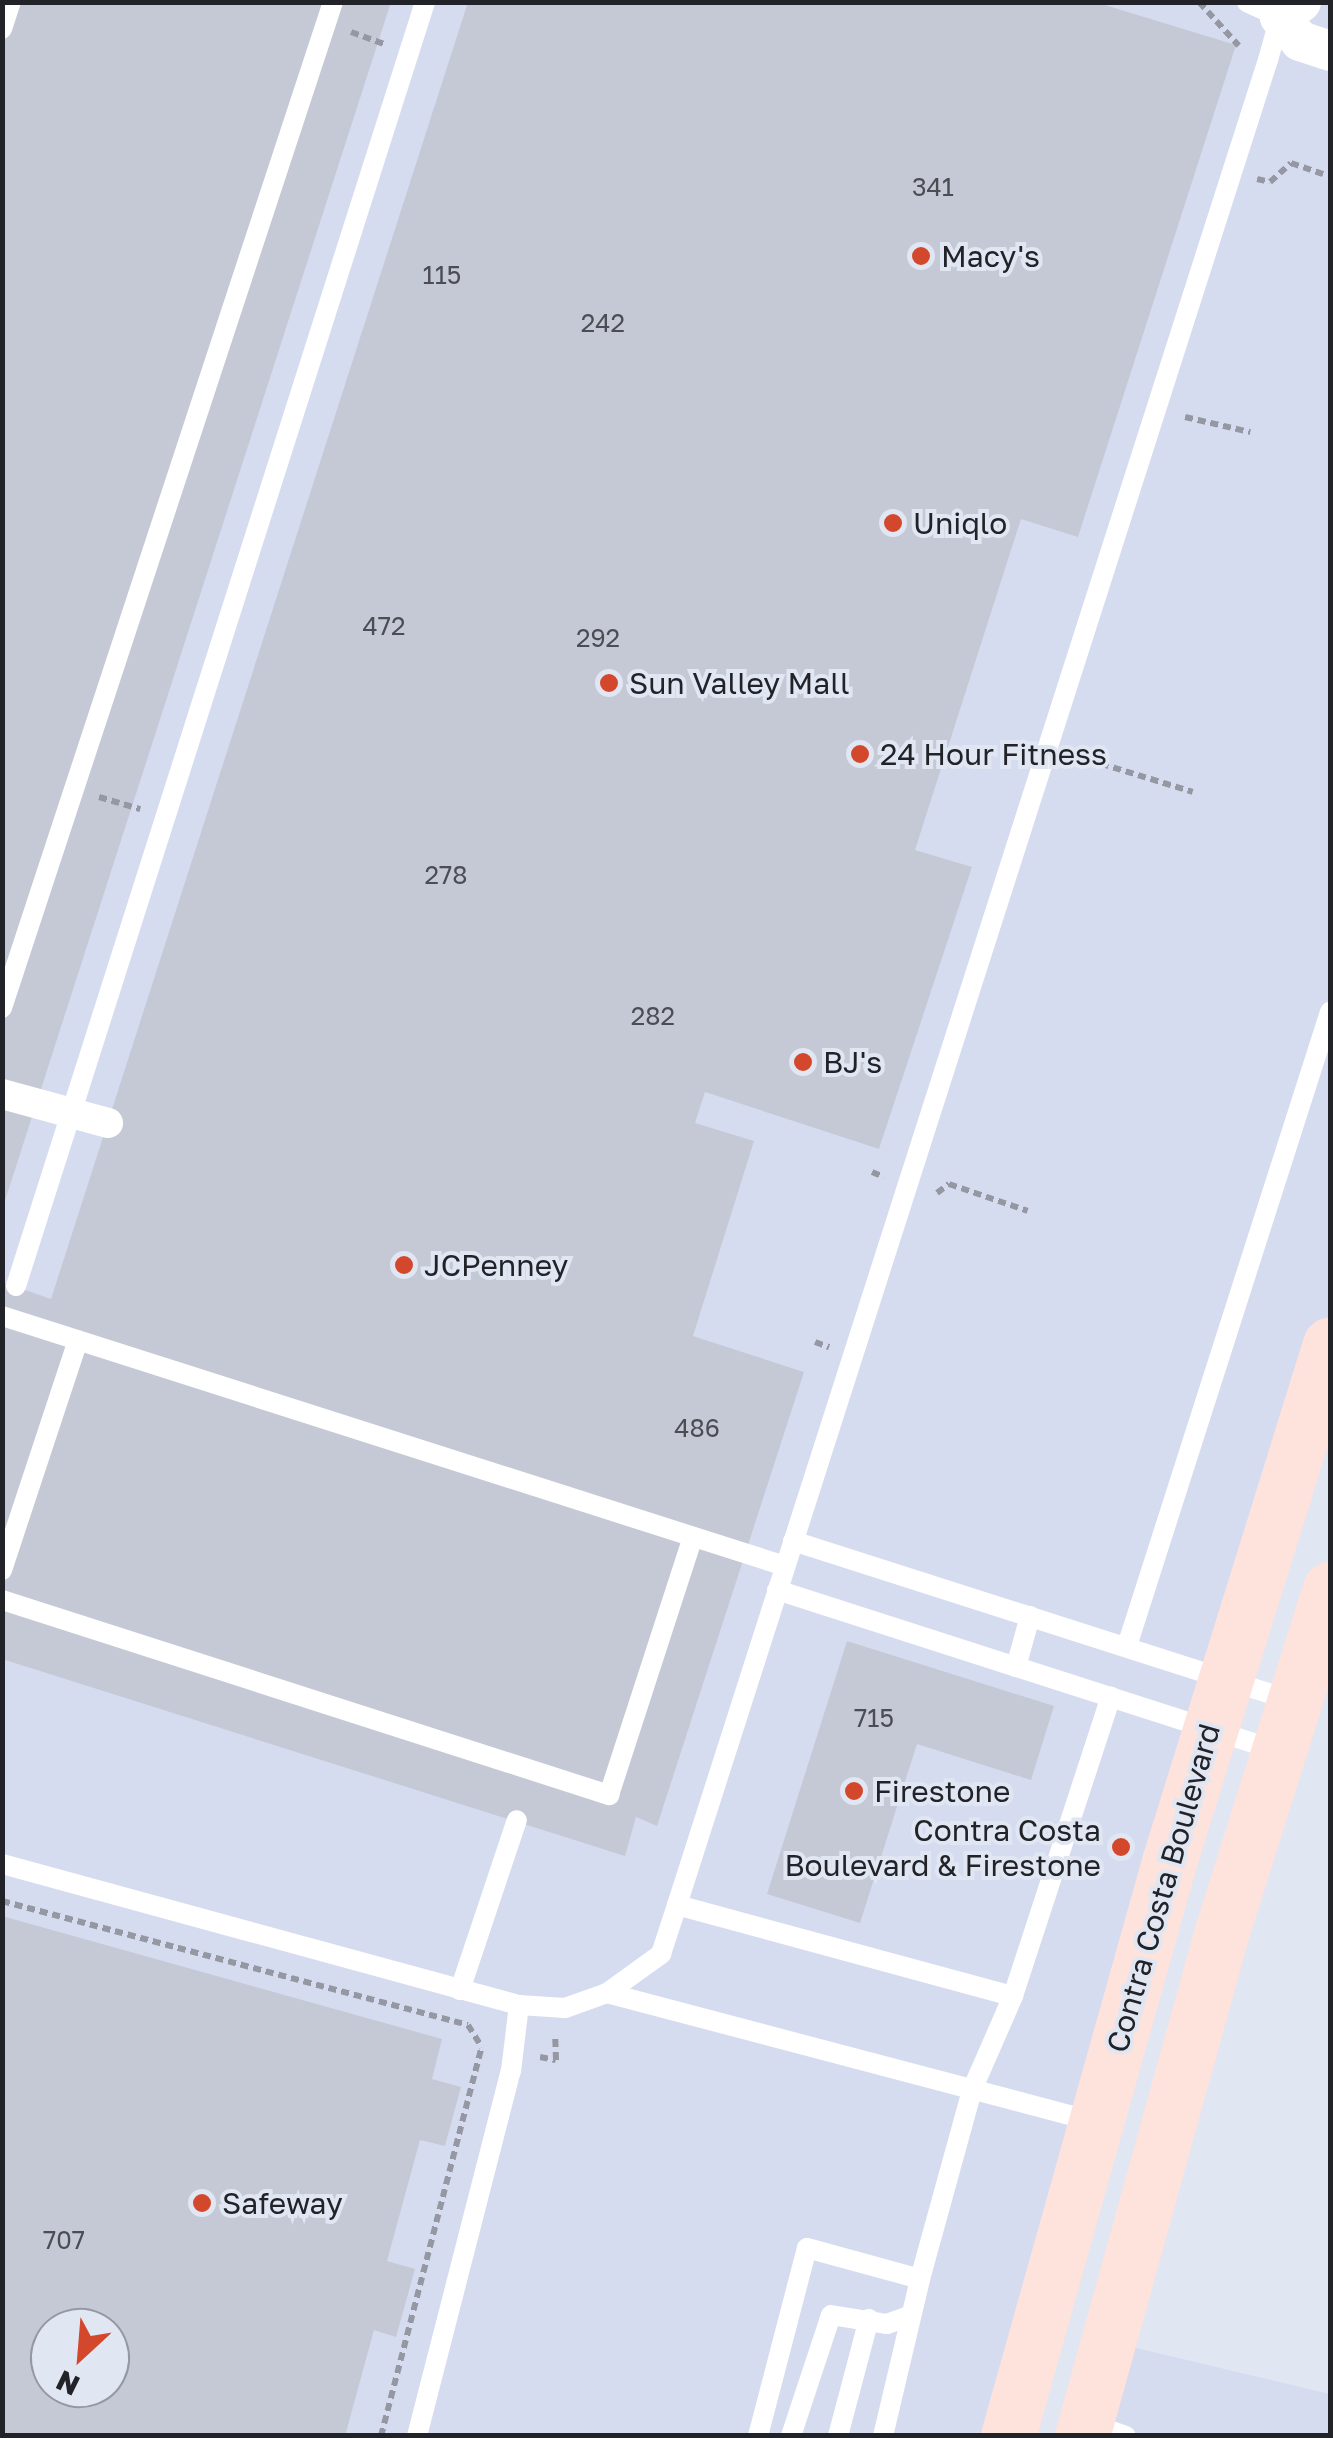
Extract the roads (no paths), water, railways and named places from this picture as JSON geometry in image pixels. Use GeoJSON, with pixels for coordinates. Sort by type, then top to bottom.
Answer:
{"type":"FeatureCollection","features":[{"type":"Feature","properties":{"kind":"main road","name":"Contra Costa Boulevard"},"geometry":{"type":"LineString","coordinates":[[1008,2436],[1094,2121],[1217,1704],[1330,1344]]}},
{"type":"Feature","properties":{"kind":"main road"},"geometry":{"type":"LineString","coordinates":[[1098,2431],[1287,1726],[1330,1590]]}},
{"type":"Feature","properties":{"kind":"street"},"geometry":{"type":"LineString","coordinates":[[1276,7],[1300,42],[1330,51]]}},
{"type":"Feature","properties":{"kind":"street"},"geometry":{"type":"LineString","coordinates":[[2,1094],[108,1124]]}},
{"type":"Feature","properties":{"kind":"lane"},"geometry":{"type":"LineString","coordinates":[[2,29],[11,2]]}},
{"type":"Feature","properties":{"kind":"lane"},"geometry":{"type":"LineString","coordinates":[[2,1008],[333,2]]}},
{"type":"Feature","properties":{"kind":"lane"},"geometry":{"type":"LineString","coordinates":[[16,1286],[425,2]]}},
{"type":"Feature","properties":{"kind":"lane"},"geometry":{"type":"LineString","coordinates":[[2,1864],[520,2006],[565,2008],[608,1993],[661,1954],[1150,428],[1276,7]]}},
{"type":"Feature","properties":{"kind":"lane"},"geometry":{"type":"LineString","coordinates":[[1127,1646],[1330,1012]]}},
{"type":"Feature","properties":{"kind":"lane"},"geometry":{"type":"LineString","coordinates":[[2,1316],[785,1566]]}},
{"type":"Feature","properties":{"kind":"lane"},"geometry":{"type":"LineString","coordinates":[[2,1570],[7,1544],[78,1340]]}},
{"type":"Feature","properties":{"kind":"lane"},"geometry":{"type":"LineString","coordinates":[[2,1600],[609,1795],[694,1537]]}},
{"type":"Feature","properties":{"kind":"lane"},"geometry":{"type":"LineString","coordinates":[[793,1541],[1127,1646],[1217,1704],[1287,1726]]}},
{"type":"Feature","properties":{"kind":"lane"},"geometry":{"type":"LineString","coordinates":[[777,1590],[1111,1697],[1217,1704],[1287,1726]]}},
{"type":"Feature","properties":{"kind":"lane"},"geometry":{"type":"LineString","coordinates":[[1016,1667],[1030,1616]]}},
{"type":"Feature","properties":{"kind":"lane"},"geometry":{"type":"LineString","coordinates":[[883,2436],[909,2316],[972,2090],[1013,1996],[1111,1697]]}},
{"type":"Feature","properties":{"kind":"lane"},"geometry":{"type":"LineString","coordinates":[[460,1990],[518,1820]]}},
{"type":"Feature","properties":{"kind":"lane"},"geometry":{"type":"LineString","coordinates":[[677,1904],[1013,1996]]}},
{"type":"Feature","properties":{"kind":"lane"},"geometry":{"type":"LineString","coordinates":[[608,1993],[1094,2121]]}},
{"type":"Feature","properties":{"kind":"lane"},"geometry":{"type":"LineString","coordinates":[[418,2436],[511,2071],[520,2006]]}},
{"type":"Feature","properties":{"kind":"lane"},"geometry":{"type":"LineString","coordinates":[[758,2436],[807,2248],[920,2279]]}},
{"type":"Feature","properties":{"kind":"lane"},"geometry":{"type":"LineString","coordinates":[[792,2436],[820,2327],[830,2316],[900,2324],[909,2316]]}},
{"type":"Feature","properties":{"kind":"lane"},"geometry":{"type":"LineString","coordinates":[[838,2436],[868,2319]]}},
{"type":"Feature","properties":{"kind":"place","name":"Macy's"},"geometry":{"type":"Point","coordinates":[921,256]}},
{"type":"Feature","properties":{"kind":"place","name":"Uniqlo"},"geometry":{"type":"Point","coordinates":[893,523]}},
{"type":"Feature","properties":{"kind":"place","name":"Sun Valley Mall"},"geometry":{"type":"Point","coordinates":[609,683]}},
{"type":"Feature","properties":{"kind":"place","name":"24 Hour Fitness"},"geometry":{"type":"Point","coordinates":[860,754]}},
{"type":"Feature","properties":{"kind":"place","name":"BJ's"},"geometry":{"type":"Point","coordinates":[803,1062]}},
{"type":"Feature","properties":{"kind":"place","name":"JCPenney"},"geometry":{"type":"Point","coordinates":[404,1265]}},
{"type":"Feature","properties":{"kind":"place","name":"Firestone"},"geometry":{"type":"Point","coordinates":[854,1791]}},
{"type":"Feature","properties":{"kind":"place","name":"Contra Costa Boulevard & Firestone"},"geometry":{"type":"Point","coordinates":[1121,1847]}},
{"type":"Feature","properties":{"kind":"place","name":"Safeway"},"geometry":{"type":"Point","coordinates":[202,2203]}}]}
